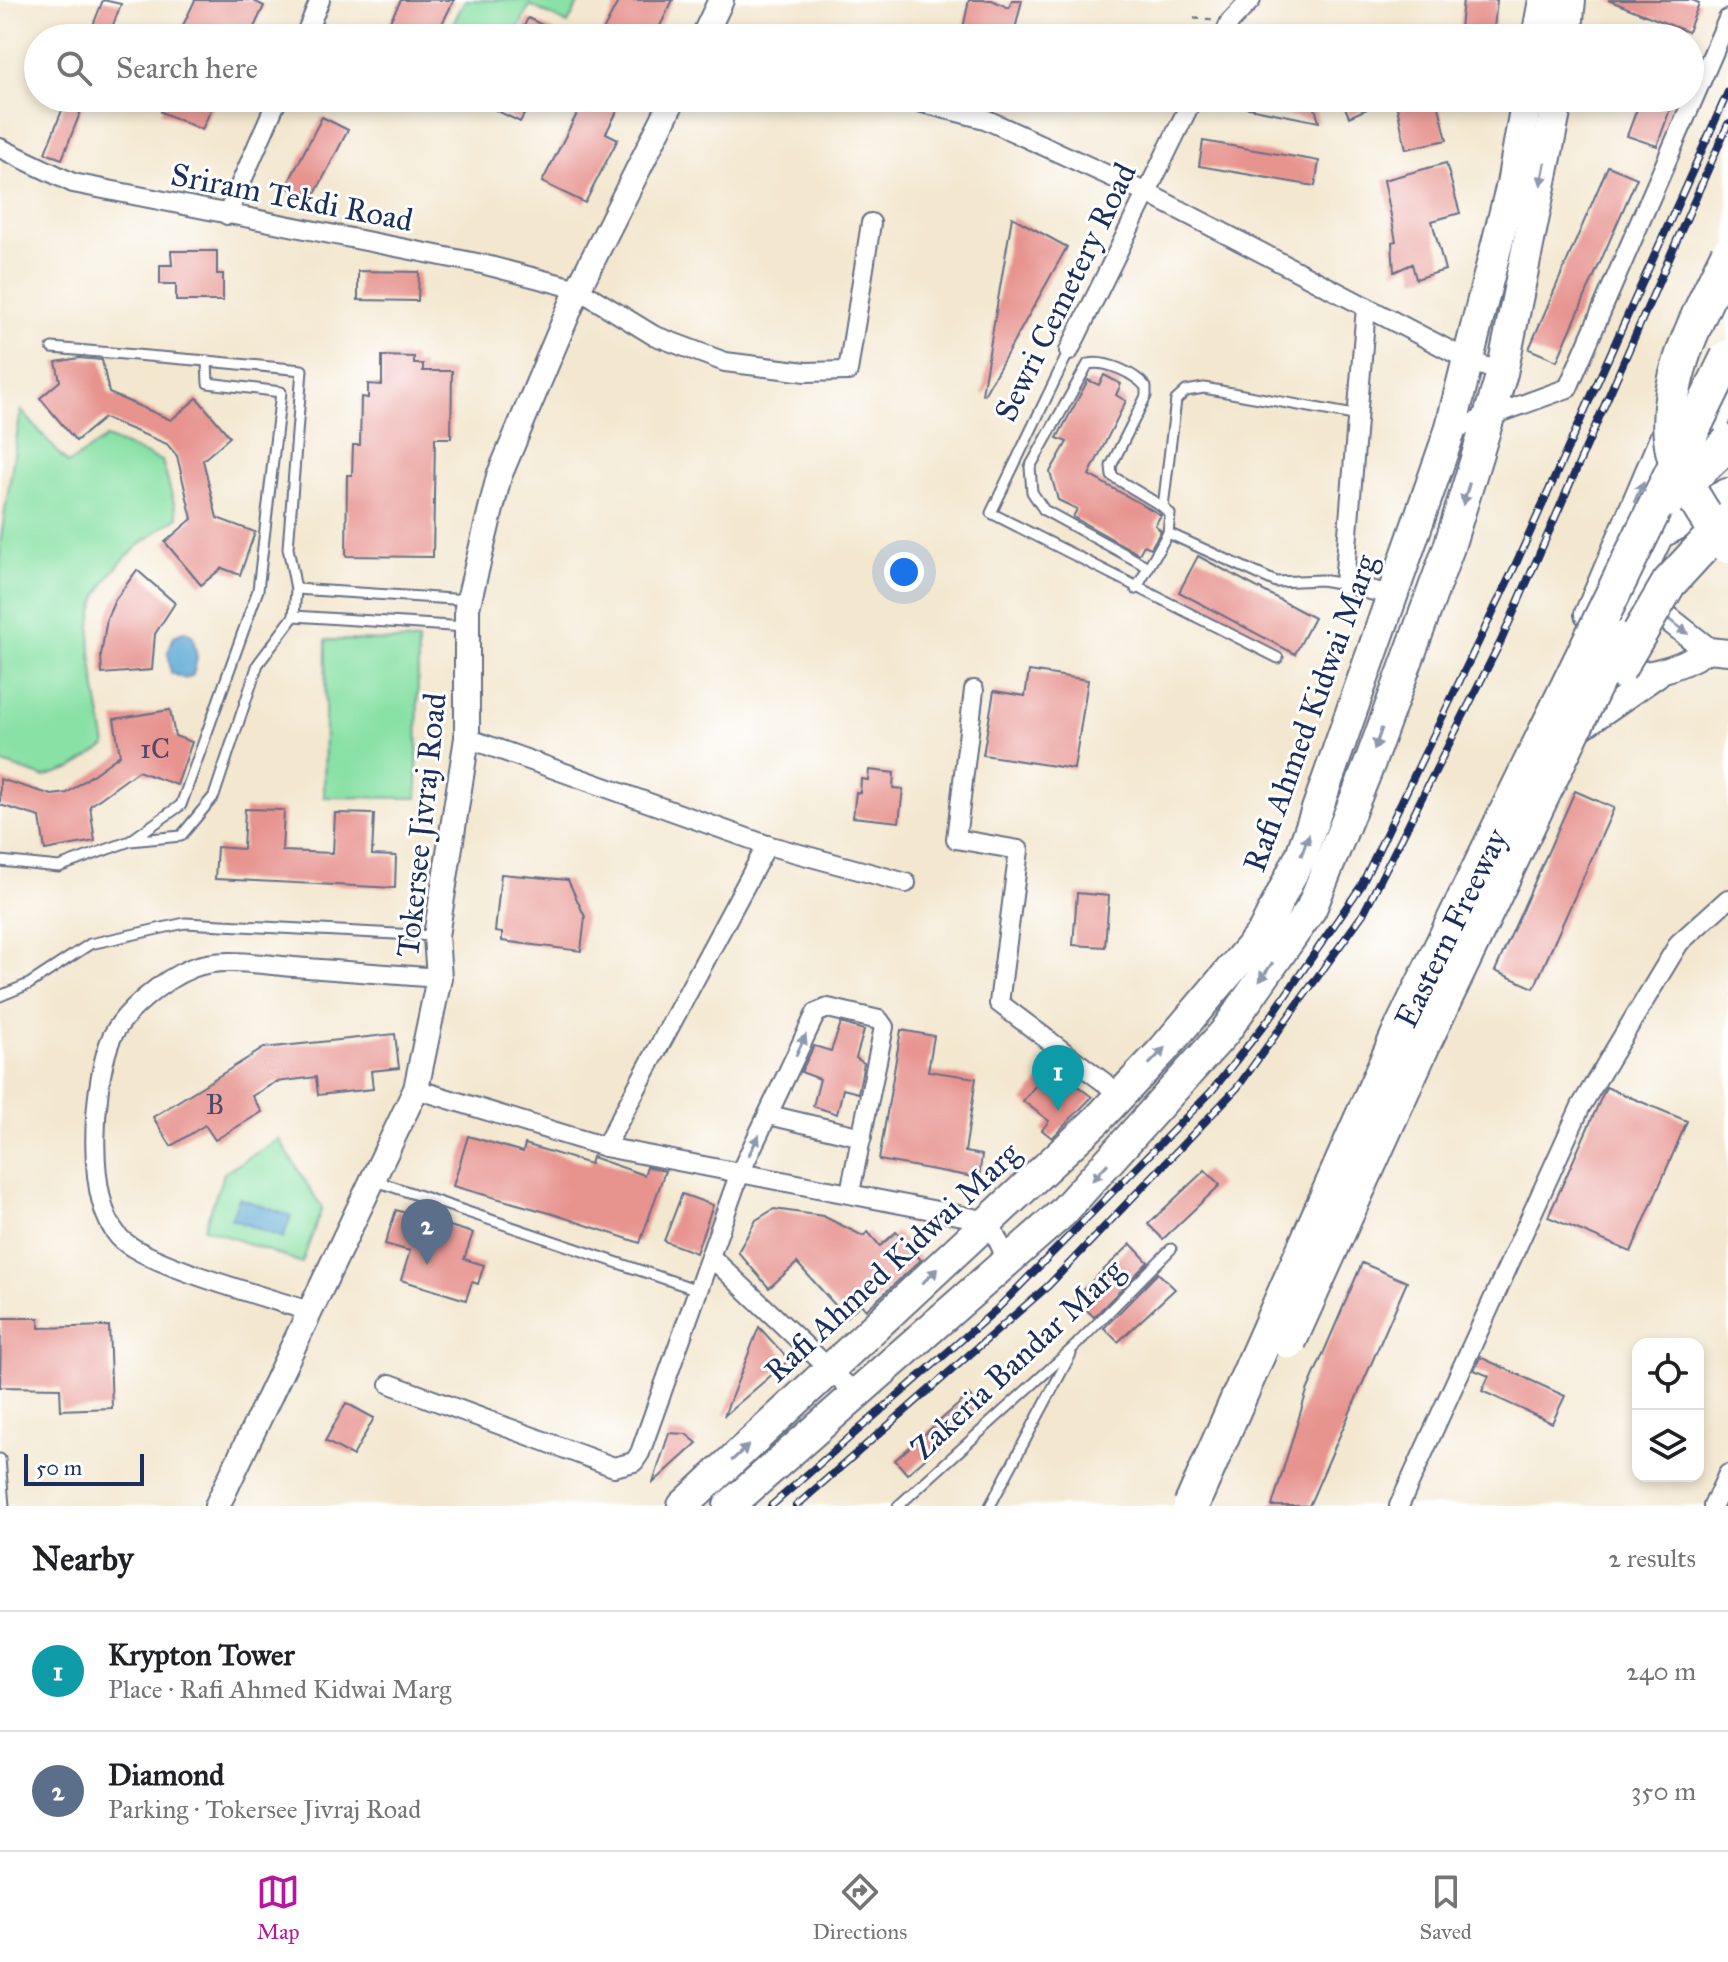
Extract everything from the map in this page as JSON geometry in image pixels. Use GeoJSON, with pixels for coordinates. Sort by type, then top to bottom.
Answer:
{"type":"FeatureCollection","features":[{"type":"Feature","properties":{"kind":"highway"},"geometry":{"type":"LineString","coordinates":[[1728,254],[1696,320],[1675,377],[1672,446],[1706,521],[1728,546]]}},
{"type":"Feature","properties":{"kind":"highway","name":"Eastern Freeway"},"geometry":{"type":"LineString","coordinates":[[1191,1506],[1399,1034],[1728,357]]}},
{"type":"Feature","properties":{"kind":"highway","name":"Eastern Freeway"},"geometry":{"type":"LineString","coordinates":[[1207,1506],[1328,1260],[1423,1044],[1728,408]]}},
{"type":"Feature","properties":{"kind":"highway"},"geometry":{"type":"LineString","coordinates":[[1266,1340],[1270,1282],[1413,961],[1576,614],[1622,547],[1728,443]]}},
{"type":"Feature","properties":{"kind":"highway"},"geometry":{"type":"LineString","coordinates":[[1665,528],[1728,496]]}},
{"type":"Feature","properties":{"kind":"highway"},"geometry":{"type":"LineString","coordinates":[[1477,932],[1500,901],[1638,631],[1669,583],[1728,519]]}},
{"type":"Feature","properties":{"kind":"main road"},"geometry":{"type":"LineString","coordinates":[[1540,24],[1544,0]]}},
{"type":"Feature","properties":{"kind":"main road"},"geometry":{"type":"LineString","coordinates":[[1567,24],[1570,0]]}},
{"type":"Feature","properties":{"kind":"main road","name":"Rafi Ahmed Kidwai Marg"},"geometry":{"type":"LineString","coordinates":[[683,1506],[1121,1095],[1263,932],[1301,855],[1450,431],[1512,184],[1525,112]]}},
{"type":"Feature","properties":{"kind":"main road"},"geometry":{"type":"LineString","coordinates":[[729,1506],[1062,1213],[1224,1033],[1311,909],[1345,828],[1428,603],[1488,420],[1502,373],[1555,112]]}},
{"type":"Feature","properties":{"kind":"main road"},"geometry":{"type":"LineString","coordinates":[[1392,595],[1428,603]]}},
{"type":"Feature","properties":{"kind":"main road"},"geometry":{"type":"LineString","coordinates":[[1198,1009],[1224,1033]]}},
{"type":"Feature","properties":{"kind":"street"},"geometry":{"type":"LineString","coordinates":[[310,24],[320,0]]}},
{"type":"Feature","properties":{"kind":"street"},"geometry":{"type":"LineString","coordinates":[[710,24],[721,0]]}},
{"type":"Feature","properties":{"kind":"street"},"geometry":{"type":"LineString","coordinates":[[1229,24],[1251,0]]}},
{"type":"Feature","properties":{"kind":"street"},"geometry":{"type":"LineString","coordinates":[[1704,74],[1728,19]]}},
{"type":"Feature","properties":{"kind":"street"},"geometry":{"type":"LineString","coordinates":[[227,215],[272,112]]}},
{"type":"Feature","properties":{"kind":"street","name":"Tokersee Jivraj Road"},"geometry":{"type":"LineString","coordinates":[[217,1506],[416,1089],[439,978],[436,936],[467,738],[469,600],[499,476],[578,289],[667,112]]}},
{"type":"Feature","properties":{"kind":"street"},"geometry":{"type":"LineString","coordinates":[[958,112],[985,119],[1147,193],[1468,360],[1502,373]]}},
{"type":"Feature","properties":{"kind":"street","name":"Sewri Cemetery Road"},"geometry":{"type":"LineString","coordinates":[[1066,357],[1186,112]]}},
{"type":"Feature","properties":{"kind":"street"},"geometry":{"type":"LineString","coordinates":[[1450,431],[1488,420],[1568,388],[1688,112]]}},
{"type":"Feature","properties":{"kind":"street","name":"Sriram Tekdi Road"},"geometry":{"type":"LineString","coordinates":[[0,148],[73,183],[482,264],[578,289],[653,335],[725,362],[806,372],[848,371],[871,223]]}},
{"type":"Feature","properties":{"kind":"street"},"geometry":{"type":"LineString","coordinates":[[1184,1506],[1301,1248],[1444,917],[1564,666],[1728,281]]}},
{"type":"Feature","properties":{"kind":"street"},"geometry":{"type":"LineString","coordinates":[[1366,307],[1354,415],[1344,584],[1392,595]]}},
{"type":"Feature","properties":{"kind":"street"},"geometry":{"type":"LineString","coordinates":[[1207,1506],[1562,741],[1728,397]]}},
{"type":"Feature","properties":{"kind":"street"},"geometry":{"type":"LineString","coordinates":[[1595,593],[1625,610],[1661,613],[1718,651]]}},
{"type":"Feature","properties":{"kind":"street"},"geometry":{"type":"LineString","coordinates":[[1564,666],[1595,675],[1628,677],[1659,673],[1718,651]]}},
{"type":"Feature","properties":{"kind":"street"},"geometry":{"type":"LineString","coordinates":[[1562,741],[1659,673]]}},
{"type":"Feature","properties":{"kind":"street"},"geometry":{"type":"LineString","coordinates":[[974,690],[956,839],[1019,850],[999,1003],[1121,1095]]}},
{"type":"Feature","properties":{"kind":"street"},"geometry":{"type":"LineString","coordinates":[[467,738],[767,845],[906,883]]}},
{"type":"Feature","properties":{"kind":"street"},"geometry":{"type":"LineString","coordinates":[[605,1147],[767,845]]}},
{"type":"Feature","properties":{"kind":"street"},"geometry":{"type":"LineString","coordinates":[[1399,1506],[1581,1106],[1679,943],[1728,899]]}},
{"type":"Feature","properties":{"kind":"street"},"geometry":{"type":"LineString","coordinates":[[309,1311],[146,1257],[119,1238],[103,1212],[95,1151],[109,1042],[146,997],[165,981],[195,966],[233,962],[439,978]]}},
{"type":"Feature","properties":{"kind":"street"},"geometry":{"type":"LineString","coordinates":[[390,1384],[614,1467],[634,1462],[640,1453],[739,1175],[816,1013],[828,1008],[879,1020],[884,1027],[850,1192]]}},
{"type":"Feature","properties":{"kind":"street"},"geometry":{"type":"LineString","coordinates":[[416,1089],[605,1147],[989,1221],[1008,1262]]}},
{"type":"Feature","properties":{"kind":"street"},"geometry":{"type":"LineString","coordinates":[[769,1115],[862,1137]]}},
{"type":"Feature","properties":{"kind":"street"},"geometry":{"type":"LineString","coordinates":[[710,1256],[832,1368],[856,1394]]}},
{"type":"Feature","properties":{"kind":"street"},"geometry":{"type":"LineString","coordinates":[[1713,1506],[1728,1474]]}},
{"type":"Feature","properties":{"kind":"lane"},"geometry":{"type":"LineString","coordinates":[[0,861],[59,867],[130,841],[181,836],[214,796],[258,664],[294,616],[296,589],[288,548],[302,370],[52,348]]}},
{"type":"Feature","properties":{"kind":"lane"},"geometry":{"type":"LineString","coordinates":[[1066,357],[1082,372]]}},
{"type":"Feature","properties":{"kind":"lane","name":"Sewri Cemetery Road"},"geometry":{"type":"LineString","coordinates":[[1066,357],[991,513],[1136,589]]}},
{"type":"Feature","properties":{"kind":"lane"},"geometry":{"type":"LineString","coordinates":[[130,841],[181,805],[258,590],[281,392],[208,383],[207,361]]}},
{"type":"Feature","properties":{"kind":"lane"},"geometry":{"type":"LineString","coordinates":[[1148,567],[1044,510],[1032,492],[1030,467],[1088,364],[1105,363],[1141,381],[1146,387],[1146,396],[1111,466],[1112,476],[1170,514],[1168,533],[1136,589],[1278,658]]}},
{"type":"Feature","properties":{"kind":"lane"},"geometry":{"type":"LineString","coordinates":[[1163,507],[1176,400],[1186,391],[1204,388],[1354,415]]}},
{"type":"Feature","properties":{"kind":"lane"},"geometry":{"type":"LineString","coordinates":[[1168,533],[1276,582],[1321,580],[1344,584]]}},
{"type":"Feature","properties":{"kind":"lane"},"geometry":{"type":"LineString","coordinates":[[296,589],[469,600]]}},
{"type":"Feature","properties":{"kind":"lane"},"geometry":{"type":"LineString","coordinates":[[294,616],[468,627]]}},
{"type":"Feature","properties":{"kind":"lane"},"geometry":{"type":"LineString","coordinates":[[0,996],[29,984],[90,944],[185,923],[436,936]]}},
{"type":"Feature","properties":{"kind":"lane"},"geometry":{"type":"LineString","coordinates":[[373,1180],[698,1290]]}},
{"type":"Feature","properties":{"kind":"lane","name":"Zakeria Bandar Marg"},"geometry":{"type":"LineString","coordinates":[[898,1506],[1074,1347],[1171,1249]]}},
{"type":"Feature","properties":{"kind":"lane"},"geometry":{"type":"LineString","coordinates":[[990,1506],[1074,1347]]}},
{"type":"Feature","properties":{"kind":"lane"},"geometry":{"type":"LineString","coordinates":[[0,1459],[4,1506]]}},
{"type":"Feature","properties":{"kind":"green space"},"geometry":{"type":"Polygon","coordinates":[[[465,0],[580,0],[568,24],[530,5],[521,24],[453,24],[465,0]]]}},
{"type":"Feature","properties":{"kind":"green space"},"geometry":{"type":"Polygon","coordinates":[[[21,410],[68,464],[106,438],[162,461],[178,517],[142,543],[117,567],[101,590],[92,615],[90,641],[93,671],[106,746],[72,768],[44,777],[0,762],[0,543],[21,410]]]}},
{"type":"Feature","properties":{"kind":"green space"},"geometry":{"type":"Polygon","coordinates":[[[326,640],[418,641],[417,798],[324,797],[326,640]]]}},
{"type":"Feature","properties":{"kind":"green space"},"geometry":{"type":"Polygon","coordinates":[[[279,1139],[322,1208],[302,1263],[204,1228],[224,1173],[279,1139]]]}},
{"type":"Feature","properties":{"kind":"water"},"geometry":{"type":"Polygon","coordinates":[[[185,631],[193,636],[197,658],[193,675],[185,679],[171,673],[168,652],[174,636],[185,631]]]}},
{"type":"Feature","properties":{"kind":"water"},"geometry":{"type":"Polygon","coordinates":[[[239,1198],[291,1216],[283,1238],[231,1219],[239,1198]]]}},
{"type":"Feature","properties":{"kind":"building"},"geometry":{"type":"Polygon","coordinates":[[[103,0],[121,4],[113,24],[94,24],[103,0]]]}},
{"type":"Feature","properties":{"kind":"building"},"geometry":{"type":"Polygon","coordinates":[[[195,0],[252,0],[264,6],[256,24],[184,24],[195,0]]]}},
{"type":"Feature","properties":{"kind":"building"},"geometry":{"type":"Polygon","coordinates":[[[401,0],[454,0],[442,24],[388,24],[401,0]]]}},
{"type":"Feature","properties":{"kind":"building"},"geometry":{"type":"Polygon","coordinates":[[[619,0],[673,0],[661,24],[606,24],[619,0]]]}},
{"type":"Feature","properties":{"kind":"building"},"geometry":{"type":"Polygon","coordinates":[[[969,0],[992,0],[1009,8],[1012,0],[1022,0],[1016,24],[964,24],[969,0]]]}},
{"type":"Feature","properties":{"kind":"building"},"geometry":{"type":"Polygon","coordinates":[[[1463,0],[1497,0],[1494,24],[1460,24],[1463,0]]]}},
{"type":"Feature","properties":{"kind":"building"},"geometry":{"type":"Polygon","coordinates":[[[1608,0],[1692,0],[1699,3],[1691,24],[1668,24],[1608,0]]]}},
{"type":"Feature","properties":{"kind":"building"},"geometry":{"type":"Polygon","coordinates":[[[528,18],[540,24],[525,24],[528,18]]]}},
{"type":"Feature","properties":{"kind":"building"},"geometry":{"type":"Polygon","coordinates":[[[61,112],[80,112],[62,159],[45,153],[61,112]]]}},
{"type":"Feature","properties":{"kind":"building"},"geometry":{"type":"Polygon","coordinates":[[[161,112],[210,112],[202,130],[161,112]]]}},
{"type":"Feature","properties":{"kind":"building"},"geometry":{"type":"Polygon","coordinates":[[[500,112],[525,112],[520,122],[500,112]]]}},
{"type":"Feature","properties":{"kind":"building"},"geometry":{"type":"Polygon","coordinates":[[[578,112],[617,112],[606,133],[618,139],[585,203],[542,182],[578,112]]]}},
{"type":"Feature","properties":{"kind":"building"},"geometry":{"type":"Polygon","coordinates":[[[1269,112],[1316,112],[1319,122],[1269,112]]]}},
{"type":"Feature","properties":{"kind":"building"},"geometry":{"type":"Polygon","coordinates":[[[1398,112],[1440,112],[1447,140],[1406,149],[1398,112]]]}},
{"type":"Feature","properties":{"kind":"building"},"geometry":{"type":"Polygon","coordinates":[[[1636,112],[1669,112],[1657,146],[1627,136],[1636,112]]]}},
{"type":"Feature","properties":{"kind":"building"},"geometry":{"type":"Polygon","coordinates":[[[322,117],[348,130],[312,200],[286,187],[322,117]]]}},
{"type":"Feature","properties":{"kind":"building"},"geometry":{"type":"Polygon","coordinates":[[[1203,141],[1319,161],[1315,186],[1199,166],[1203,141]]]}},
{"type":"Feature","properties":{"kind":"building"},"geometry":{"type":"Polygon","coordinates":[[[1446,163],[1460,213],[1432,221],[1445,270],[1416,279],[1412,264],[1394,272],[1392,242],[1396,241],[1384,180],[1446,163]]]}},
{"type":"Feature","properties":{"kind":"building"},"geometry":{"type":"Polygon","coordinates":[[[1608,166],[1637,178],[1557,361],[1529,349],[1608,166]]]}},
{"type":"Feature","properties":{"kind":"building"},"geometry":{"type":"Polygon","coordinates":[[[1012,217],[1067,247],[984,395],[982,394],[1012,217]]]}},
{"type":"Feature","properties":{"kind":"building"},"geometry":{"type":"Polygon","coordinates":[[[171,251],[217,251],[217,274],[223,274],[223,301],[176,301],[176,284],[160,284],[160,265],[172,265],[171,251]]]}},
{"type":"Feature","properties":{"kind":"building"},"geometry":{"type":"Polygon","coordinates":[[[358,271],[419,272],[418,301],[358,300],[358,271]]]}},
{"type":"Feature","properties":{"kind":"building"},"geometry":{"type":"Polygon","coordinates":[[[382,356],[414,357],[414,364],[423,364],[423,371],[452,371],[451,438],[435,438],[433,557],[346,556],[347,475],[352,475],[353,445],[360,445],[361,397],[368,398],[368,384],[382,385],[382,356]]]}},
{"type":"Feature","properties":{"kind":"building"},"geometry":{"type":"Polygon","coordinates":[[[79,358],[102,360],[109,393],[171,420],[197,398],[230,437],[203,460],[217,518],[255,532],[240,575],[222,568],[201,585],[165,542],[192,519],[177,456],[167,444],[104,418],[76,441],[40,398],[60,381],[56,362],[79,358]]]}},
{"type":"Feature","properties":{"kind":"building"},"geometry":{"type":"Polygon","coordinates":[[[1104,375],[1121,384],[1116,395],[1126,401],[1089,475],[1161,515],[1155,525],[1161,531],[1151,548],[1144,545],[1139,554],[1073,517],[1077,509],[1058,500],[1050,472],[1067,442],[1057,438],[1088,380],[1099,385],[1104,375]]]}},
{"type":"Feature","properties":{"kind":"building"},"geometry":{"type":"Polygon","coordinates":[[[1198,556],[1314,618],[1295,654],[1179,592],[1198,556]]]}},
{"type":"Feature","properties":{"kind":"building"},"geometry":{"type":"Polygon","coordinates":[[[137,570],[175,603],[155,634],[152,670],[102,674],[101,655],[107,618],[115,600],[137,570]]]}},
{"type":"Feature","properties":{"kind":"building"},"geometry":{"type":"Polygon","coordinates":[[[1029,671],[1088,680],[1074,769],[983,755],[994,691],[1025,696],[1029,671]]]}},
{"type":"Feature","properties":{"kind":"building"},"geometry":{"type":"Polygon","coordinates":[[[170,710],[175,736],[192,742],[177,785],[138,771],[90,806],[95,841],[45,850],[40,817],[0,805],[0,779],[52,795],[67,793],[120,755],[114,719],[170,710]]]}},
{"type":"Feature","properties":{"kind":"building"},"geometry":{"type":"Polygon","coordinates":[[[869,770],[894,773],[893,788],[903,789],[899,822],[853,817],[856,792],[860,793],[861,779],[868,780],[869,770]]]}},
{"type":"Feature","properties":{"kind":"building"},"geometry":{"type":"Polygon","coordinates":[[[1575,791],[1614,808],[1534,988],[1495,971],[1575,791]]]}},
{"type":"Feature","properties":{"kind":"building"},"geometry":{"type":"Polygon","coordinates":[[[245,809],[284,810],[282,851],[333,853],[335,813],[374,814],[372,855],[396,856],[395,888],[215,879],[217,847],[243,849],[245,809]]]}},
{"type":"Feature","properties":{"kind":"building"},"geometry":{"type":"Polygon","coordinates":[[[501,874],[568,880],[585,917],[581,951],[502,941],[502,933],[495,932],[501,874]]]}},
{"type":"Feature","properties":{"kind":"building"},"geometry":{"type":"Polygon","coordinates":[[[1077,893],[1109,896],[1105,947],[1073,945],[1077,893]]]}},
{"type":"Feature","properties":{"kind":"building"},"geometry":{"type":"Polygon","coordinates":[[[841,1023],[864,1030],[856,1058],[864,1063],[858,1093],[843,1089],[837,1114],[813,1106],[820,1079],[801,1072],[814,1046],[831,1051],[841,1023]]]}},
{"type":"Feature","properties":{"kind":"building"},"geometry":{"type":"Polygon","coordinates":[[[901,1030],[934,1036],[928,1071],[976,1078],[965,1152],[982,1155],[979,1178],[879,1160],[901,1030]]]}},
{"type":"Feature","properties":{"kind":"building"},"geometry":{"type":"Polygon","coordinates":[[[395,1034],[399,1068],[371,1071],[373,1089],[318,1095],[316,1077],[276,1082],[252,1096],[262,1112],[215,1140],[205,1125],[171,1146],[153,1117],[264,1048],[395,1034]]]}},
{"type":"Feature","properties":{"kind":"building"},"geometry":{"type":"Polygon","coordinates":[[[1051,1066],[1092,1097],[1052,1138],[1042,1130],[1049,1121],[1023,1101],[1051,1066]]]}},
{"type":"Feature","properties":{"kind":"building"},"geometry":{"type":"Polygon","coordinates":[[[1606,1087],[1687,1121],[1631,1252],[1548,1217],[1606,1087]]]}},
{"type":"Feature","properties":{"kind":"building"},"geometry":{"type":"Polygon","coordinates":[[[468,1136],[523,1152],[525,1144],[590,1164],[592,1157],[644,1175],[647,1167],[665,1171],[640,1243],[453,1186],[468,1136]]]}},
{"type":"Feature","properties":{"kind":"building"},"geometry":{"type":"Polygon","coordinates":[[[1205,1170],[1220,1185],[1163,1239],[1148,1224],[1205,1170]]]}},
{"type":"Feature","properties":{"kind":"building"},"geometry":{"type":"Polygon","coordinates":[[[682,1194],[713,1205],[696,1253],[664,1241],[682,1194]]]}},
{"type":"Feature","properties":{"kind":"building"},"geometry":{"type":"Polygon","coordinates":[[[774,1209],[823,1216],[863,1236],[868,1232],[880,1246],[896,1232],[921,1260],[866,1310],[861,1304],[846,1317],[797,1263],[769,1288],[738,1252],[756,1220],[774,1209]]]}},
{"type":"Feature","properties":{"kind":"building"},"geometry":{"type":"Polygon","coordinates":[[[396,1210],[473,1233],[464,1259],[484,1265],[478,1284],[472,1282],[466,1300],[401,1280],[410,1251],[385,1244],[396,1210]]]}},
{"type":"Feature","properties":{"kind":"building"},"geometry":{"type":"Polygon","coordinates":[[[1131,1244],[1148,1262],[1094,1317],[1074,1298],[1131,1244]]]}},
{"type":"Feature","properties":{"kind":"building"},"geometry":{"type":"Polygon","coordinates":[[[1362,1263],[1407,1282],[1309,1506],[1272,1506],[1307,1391],[1362,1263]]]}},
{"type":"Feature","properties":{"kind":"building"},"geometry":{"type":"Polygon","coordinates":[[[1158,1273],[1175,1289],[1118,1342],[1104,1328],[1158,1273]]]}},
{"type":"Feature","properties":{"kind":"building"},"geometry":{"type":"Polygon","coordinates":[[[1,1318],[39,1318],[39,1328],[109,1326],[112,1408],[61,1410],[60,1388],[0,1387],[1,1318]]]}},
{"type":"Feature","properties":{"kind":"building"},"geometry":{"type":"Polygon","coordinates":[[[759,1327],[789,1360],[724,1416],[759,1327]]]}},
{"type":"Feature","properties":{"kind":"building"},"geometry":{"type":"Polygon","coordinates":[[[1480,1357],[1565,1396],[1552,1423],[1482,1391],[1489,1376],[1474,1370],[1480,1357]]]}},
{"type":"Feature","properties":{"kind":"building"},"geometry":{"type":"Polygon","coordinates":[[[969,1395],[981,1409],[907,1474],[895,1460],[969,1395]]]}},
{"type":"Feature","properties":{"kind":"building"},"geometry":{"type":"Polygon","coordinates":[[[346,1403],[374,1418],[353,1456],[325,1441],[346,1403]]]}},
{"type":"Feature","properties":{"kind":"building"},"geometry":{"type":"Polygon","coordinates":[[[669,1433],[686,1434],[697,1443],[653,1483],[669,1433]]]}},
{"type":"Feature","properties":{"kind":"railway"},"geometry":{"type":"LineString","coordinates":[[771,1506],[997,1309],[1211,1092],[1272,1015],[1361,886],[1514,568],[1728,92]]}},
{"type":"Feature","properties":{"kind":"railway"},"geometry":{"type":"LineString","coordinates":[[796,1506],[1048,1286],[1237,1088],[1363,914],[1501,641],[1728,124]]}},
{"type":"Feature","properties":{"kind":"place","name":"Krypton Tower"},"geometry":{"type":"Point","coordinates":[1058,1111]}},
{"type":"Feature","properties":{"kind":"place","name":"Diamond"},"geometry":{"type":"Point","coordinates":[427,1265]}}]}
